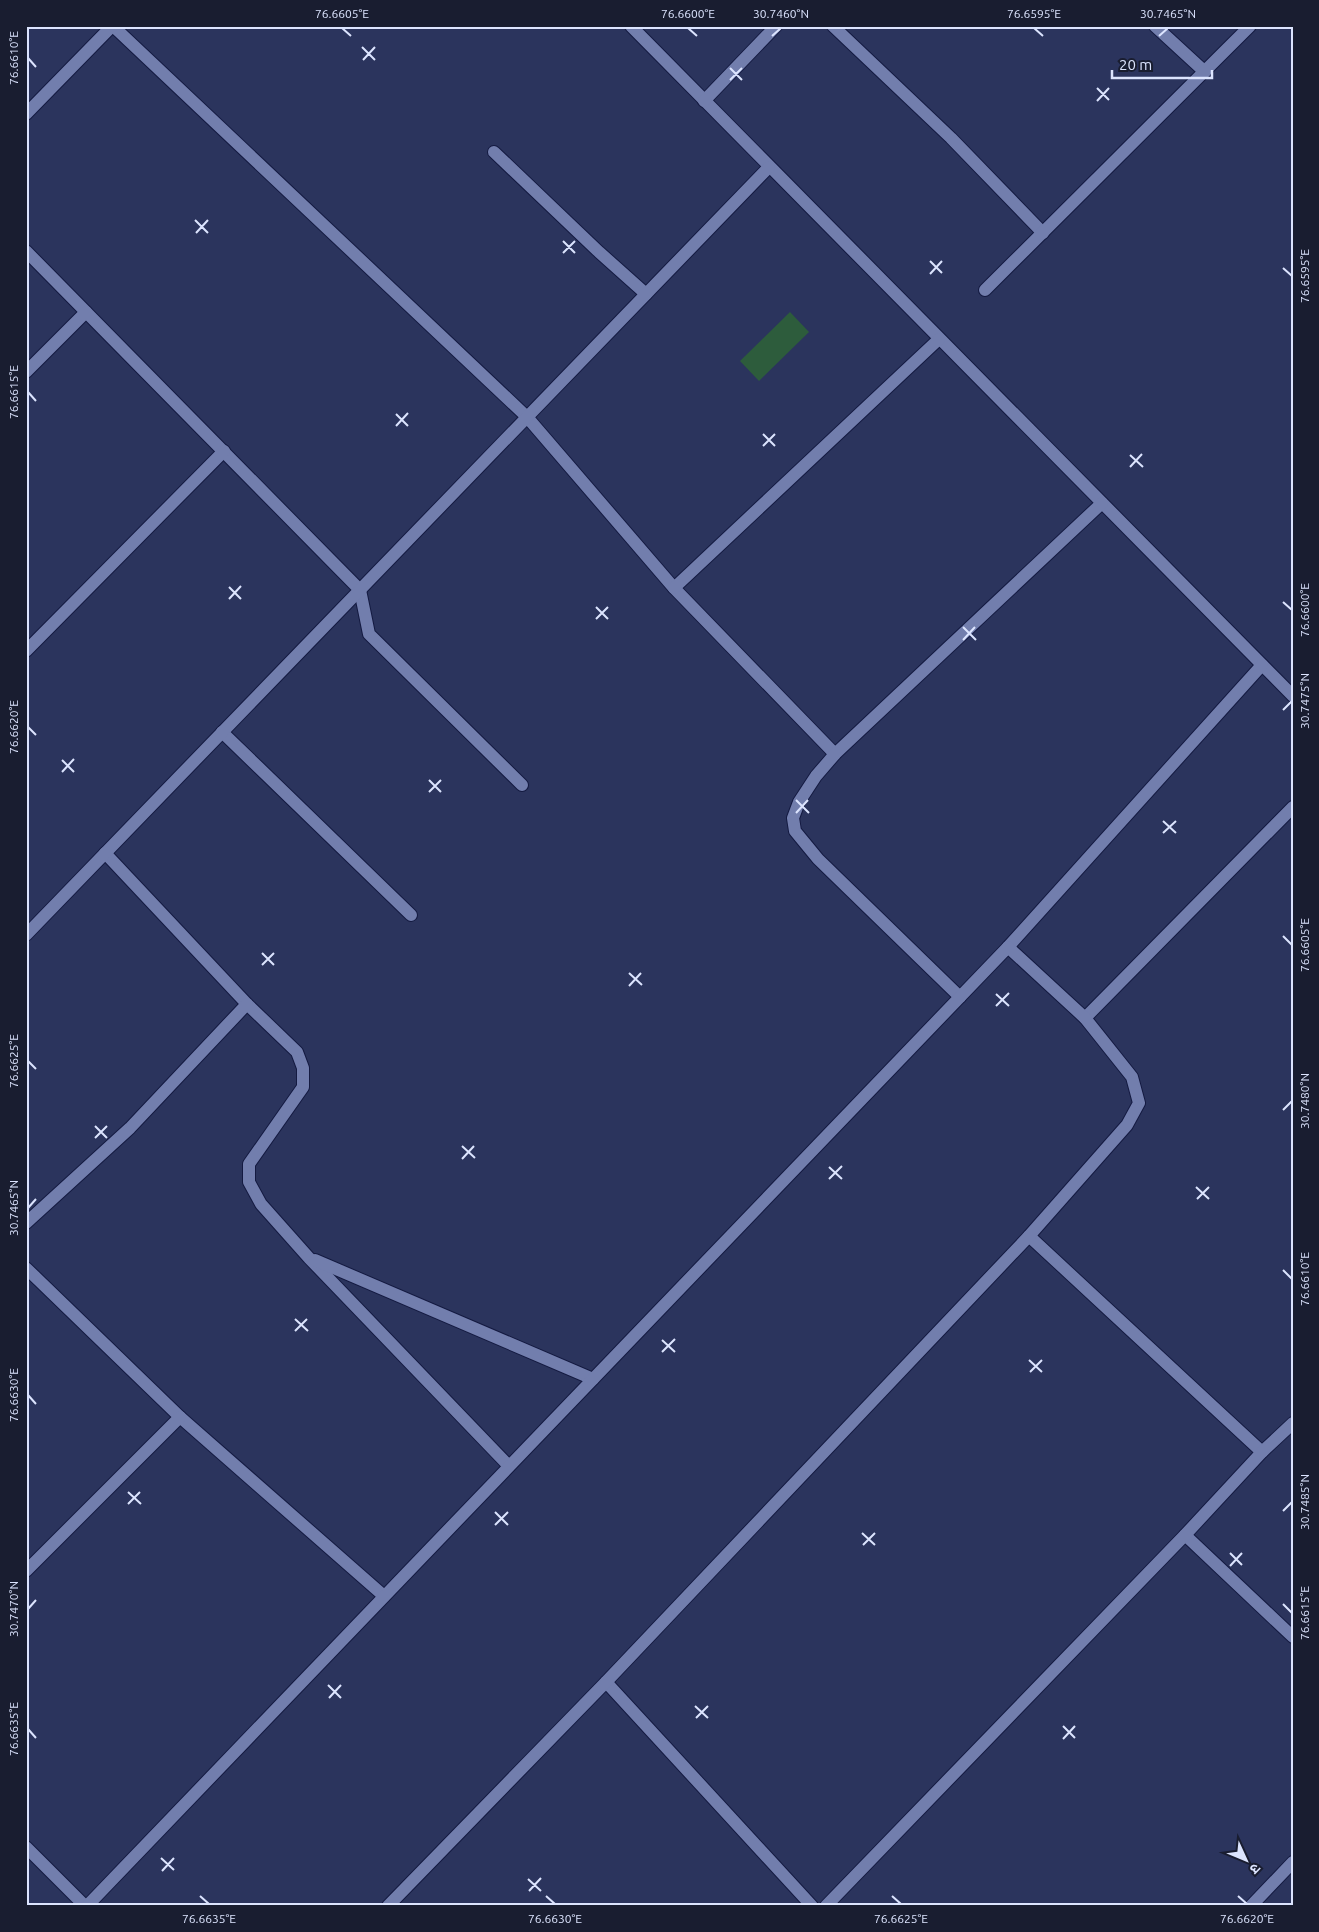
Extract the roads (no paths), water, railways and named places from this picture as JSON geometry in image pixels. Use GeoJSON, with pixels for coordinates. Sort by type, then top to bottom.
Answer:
{"type":"FeatureCollection","features":[{"type":"Feature","properties":{"kind":"street"},"geometry":{"type":"LineString","coordinates":[[26,114],[112,26],[527,417],[674,588],[835,754]]}},
{"type":"Feature","properties":{"kind":"street"},"geometry":{"type":"LineString","coordinates":[[631,26],[1293,696]]}},
{"type":"Feature","properties":{"kind":"street"},"geometry":{"type":"LineString","coordinates":[[704,101],[776,26]]}},
{"type":"Feature","properties":{"kind":"street"},"geometry":{"type":"LineString","coordinates":[[833,26],[951,138],[1043,233]]}},
{"type":"Feature","properties":{"kind":"street"},"geometry":{"type":"LineString","coordinates":[[1156,26],[1205,72]]}},
{"type":"Feature","properties":{"kind":"street"},"geometry":{"type":"LineString","coordinates":[[985,290],[1250,26]]}},
{"type":"Feature","properties":{"kind":"street"},"geometry":{"type":"LineString","coordinates":[[494,152],[646,294]]}},
{"type":"Feature","properties":{"kind":"street"},"geometry":{"type":"LineString","coordinates":[[28,929],[105,853],[770,166]]}},
{"type":"Feature","properties":{"kind":"street"},"geometry":{"type":"LineString","coordinates":[[26,251],[360,590],[369,634],[522,785]]}},
{"type":"Feature","properties":{"kind":"street"},"geometry":{"type":"LineString","coordinates":[[26,372],[86,312]]}},
{"type":"Feature","properties":{"kind":"street"},"geometry":{"type":"LineString","coordinates":[[674,588],[939,338]]}},
{"type":"Feature","properties":{"kind":"street"},"geometry":{"type":"LineString","coordinates":[[26,651],[224,451]]}},
{"type":"Feature","properties":{"kind":"street"},"geometry":{"type":"LineString","coordinates":[[960,997],[818,859],[795,831],[793,818],[799,802],[816,776],[835,754],[1102,503]]}},
{"type":"Feature","properties":{"kind":"street"},"geometry":{"type":"LineString","coordinates":[[26,1847],[86,1906],[1008,947],[1262,665]]}},
{"type":"Feature","properties":{"kind":"street"},"geometry":{"type":"LineString","coordinates":[[222,732],[411,915]]}},
{"type":"Feature","properties":{"kind":"street"},"geometry":{"type":"LineString","coordinates":[[1085,1018],[1293,807]]}},
{"type":"Feature","properties":{"kind":"street"},"geometry":{"type":"LineString","coordinates":[[105,853],[247,1004],[297,1052],[302,1068],[303,1087],[249,1164],[249,1182],[261,1204],[309,1258],[509,1466]]}},
{"type":"Feature","properties":{"kind":"street"},"geometry":{"type":"LineString","coordinates":[[388,1906],[606,1682],[1029,1236],[1127,1125],[1139,1103],[1132,1077],[1085,1018],[1008,947]]}},
{"type":"Feature","properties":{"kind":"street"},"geometry":{"type":"LineString","coordinates":[[26,1224],[130,1128],[247,1004]]}},
{"type":"Feature","properties":{"kind":"street"},"geometry":{"type":"LineString","coordinates":[[1029,1236],[1262,1452]]}},
{"type":"Feature","properties":{"kind":"street"},"geometry":{"type":"LineString","coordinates":[[309,1258],[593,1379]]}},
{"type":"Feature","properties":{"kind":"street"},"geometry":{"type":"LineString","coordinates":[[26,1268],[180,1417],[384,1596]]}},
{"type":"Feature","properties":{"kind":"street"},"geometry":{"type":"LineString","coordinates":[[26,1570],[180,1417]]}},
{"type":"Feature","properties":{"kind":"street"},"geometry":{"type":"LineString","coordinates":[[826,1906],[1185,1535],[1262,1452],[1293,1423]]}},
{"type":"Feature","properties":{"kind":"street"},"geometry":{"type":"LineString","coordinates":[[1185,1535],[1293,1637]]}},
{"type":"Feature","properties":{"kind":"street"},"geometry":{"type":"LineString","coordinates":[[606,1682],[812,1906]]}},
{"type":"Feature","properties":{"kind":"street"},"geometry":{"type":"LineString","coordinates":[[1251,1906],[1293,1862]]}}]}
